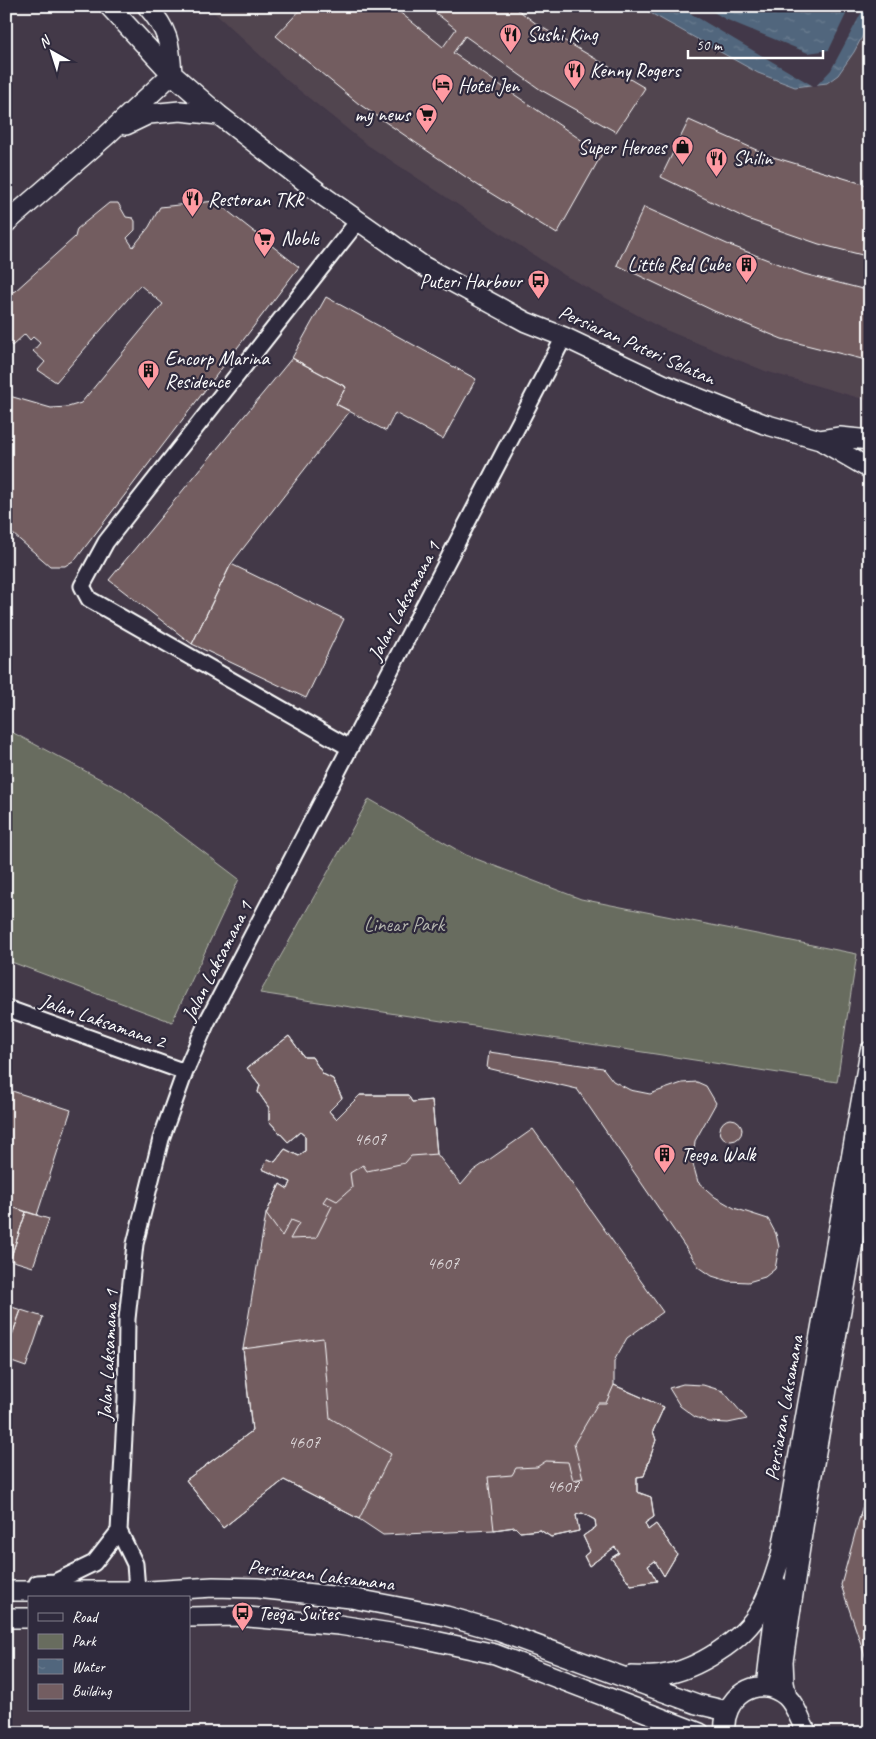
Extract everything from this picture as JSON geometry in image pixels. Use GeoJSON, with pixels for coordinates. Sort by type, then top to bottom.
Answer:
{"type":"FeatureCollection","features":[{"type":"Feature","properties":{"kind":"street"},"geometry":{"type":"LineString","coordinates":[[6,223],[106,136],[172,74],[170,44],[166,32],[147,6]]}},
{"type":"Feature","properties":{"kind":"street","name":"Persiaran Puteri Selatan"},"geometry":{"type":"LineString","coordinates":[[113,11],[172,74],[219,115],[326,198],[423,266],[526,322],[564,337],[663,384],[764,424],[820,440],[840,437],[870,440]]}},
{"type":"Feature","properties":{"kind":"street"},"geometry":{"type":"LineString","coordinates":[[106,136],[149,114],[180,111],[219,115]]}},
{"type":"Feature","properties":{"kind":"street"},"geometry":{"type":"LineString","coordinates":[[350,748],[89,600],[82,586],[106,542],[358,221]]}},
{"type":"Feature","properties":{"kind":"street","name":"Jalan Laksamana 1"},"geometry":{"type":"LineString","coordinates":[[119,1530],[126,1398],[127,1319],[135,1244],[161,1139],[185,1072],[207,1022],[564,337]]}},
{"type":"Feature","properties":{"kind":"street"},"geometry":{"type":"LineString","coordinates":[[820,440],[870,469]]}},
{"type":"Feature","properties":{"kind":"street","name":"Jalan Laksamana 2"},"geometry":{"type":"LineString","coordinates":[[6,1008],[185,1072]]}},
{"type":"Feature","properties":{"kind":"street","name":"Persiaran Laksamana"},"geometry":{"type":"LineString","coordinates":[[620,1677],[663,1675],[698,1663],[735,1640],[760,1612],[781,1556],[870,1051]]}},
{"type":"Feature","properties":{"kind":"street"},"geometry":{"type":"LineString","coordinates":[[787,1697],[784,1683],[784,1661],[805,1514],[870,1146]]}},
{"type":"Feature","properties":{"kind":"street"},"geometry":{"type":"LineString","coordinates":[[6,1586],[55,1582],[94,1563],[119,1530],[135,1564],[137,1590]]}},
{"type":"Feature","properties":{"kind":"street"},"geometry":{"type":"LineString","coordinates":[[766,1687],[781,1556]]}},
{"type":"Feature","properties":{"kind":"street","name":"Persiaran Laksamana"},"geometry":{"type":"LineString","coordinates":[[6,1591],[240,1588],[352,1598],[446,1616],[495,1630],[696,1704],[727,1711]]}},
{"type":"Feature","properties":{"kind":"street"},"geometry":{"type":"LineString","coordinates":[[190,1617],[237,1616],[339,1625],[416,1637],[495,1654],[700,1733]]}},
{"type":"Feature","properties":{"kind":"street"},"geometry":{"type":"LineString","coordinates":[[6,1618],[28,1618]]}},
{"type":"Feature","properties":{"kind":"street"},"geometry":{"type":"LineString","coordinates":[[725,1733],[724,1723],[727,1711],[733,1700],[742,1692],[766,1687],[777,1690],[787,1697],[794,1706],[801,1728]]}},
{"type":"Feature","properties":{"kind":"shaded area","name":"Puteri Harbour"},"geometry":{"type":"Polygon","coordinates":[[[207,6],[638,6],[758,73],[815,86],[827,83],[838,75],[854,52],[870,22],[870,401],[765,371],[661,328],[564,275],[366,144],[289,82],[207,6]]]}},
{"type":"Feature","properties":{"kind":"green space"},"geometry":{"type":"Polygon","coordinates":[[[6,729],[123,791],[239,879],[172,1022],[6,960],[6,729]]]}},
{"type":"Feature","properties":{"kind":"green space","name":"Linear Park"},"geometry":{"type":"Polygon","coordinates":[[[369,799],[466,855],[581,899],[857,954],[837,1082],[260,993],[369,799]]]}},
{"type":"Feature","properties":{"kind":"water"},"geometry":{"type":"Polygon","coordinates":[[[638,6],[870,6],[870,22],[854,52],[838,75],[827,83],[795,87],[758,73],[638,6]]]}},
{"type":"Feature","properties":{"kind":"pier"},"geometry":{"type":"Polygon","coordinates":[[[678,6],[704,6],[725,19],[808,53],[829,50],[850,6],[865,6],[831,70],[815,87],[678,6]]]}},
{"type":"Feature","properties":{"kind":"building"},"geometry":{"type":"Polygon","coordinates":[[[304,6],[392,6],[443,47],[456,29],[427,6],[513,6],[538,25],[645,88],[616,132],[541,90],[465,36],[453,53],[602,154],[557,234],[479,186],[359,104],[276,36],[304,6]]]}},
{"type":"Feature","properties":{"kind":"building"},"geometry":{"type":"Polygon","coordinates":[[[689,120],[770,156],[870,186],[870,257],[819,244],[747,219],[661,177],[689,120]]]}},
{"type":"Feature","properties":{"kind":"building","name":"Encorp Marina Residence"},"geometry":{"type":"Polygon","coordinates":[[[215,201],[299,267],[76,559],[65,566],[50,566],[6,528],[6,395],[51,408],[68,407],[81,403],[163,304],[140,285],[56,382],[38,370],[45,362],[33,351],[40,343],[33,337],[30,340],[25,334],[12,346],[6,339],[6,294],[15,291],[75,237],[77,229],[109,203],[118,203],[126,217],[133,218],[135,221],[135,230],[127,238],[133,247],[149,227],[160,207],[215,201]]]}},
{"type":"Feature","properties":{"kind":"building","name":"Little Red Cube"},"geometry":{"type":"Polygon","coordinates":[[[644,207],[727,244],[804,274],[870,291],[870,361],[782,339],[714,311],[617,265],[644,207]]]}},
{"type":"Feature","properties":{"kind":"building"},"geometry":{"type":"Polygon","coordinates":[[[326,297],[476,379],[443,439],[395,413],[386,431],[336,404],[346,387],[292,358],[326,297]]]}},
{"type":"Feature","properties":{"kind":"building"},"geometry":{"type":"Polygon","coordinates":[[[292,358],[346,387],[336,404],[350,411],[231,564],[192,644],[109,580],[292,358]]]}},
{"type":"Feature","properties":{"kind":"building"},"geometry":{"type":"Polygon","coordinates":[[[231,564],[344,619],[306,698],[192,644],[231,564]]]}},
{"type":"Feature","properties":{"kind":"building"},"geometry":{"type":"Polygon","coordinates":[[[289,1036],[304,1057],[312,1057],[323,1074],[333,1079],[342,1098],[329,1111],[336,1119],[360,1095],[408,1095],[412,1102],[432,1100],[437,1154],[411,1156],[405,1163],[367,1171],[363,1165],[350,1173],[352,1188],[337,1201],[327,1196],[323,1202],[332,1206],[316,1238],[290,1239],[299,1223],[291,1220],[282,1236],[266,1214],[280,1184],[288,1189],[291,1182],[262,1169],[268,1159],[275,1162],[285,1149],[299,1156],[305,1151],[305,1136],[300,1132],[288,1142],[269,1121],[269,1108],[258,1092],[260,1085],[247,1068],[289,1036]]]}},
{"type":"Feature","properties":{"kind":"building"},"geometry":{"type":"Polygon","coordinates":[[[289,1036],[304,1057],[312,1057],[323,1074],[333,1079],[342,1098],[329,1111],[336,1119],[360,1095],[408,1095],[412,1102],[432,1100],[437,1154],[461,1185],[473,1171],[533,1129],[663,1312],[627,1338],[614,1361],[614,1385],[664,1407],[653,1431],[656,1440],[644,1476],[637,1477],[637,1492],[651,1497],[654,1517],[645,1523],[648,1530],[656,1524],[677,1554],[664,1576],[655,1561],[648,1566],[657,1581],[631,1585],[611,1558],[619,1553],[615,1547],[589,1566],[584,1556],[590,1551],[583,1536],[596,1527],[595,1520],[582,1513],[576,1515],[579,1531],[551,1537],[540,1530],[520,1532],[515,1527],[494,1530],[383,1535],[359,1519],[284,1480],[223,1528],[186,1480],[252,1431],[243,1349],[266,1214],[280,1184],[288,1189],[291,1182],[262,1169],[268,1159],[275,1162],[285,1149],[299,1156],[305,1151],[305,1136],[300,1132],[288,1142],[269,1121],[269,1108],[258,1092],[260,1085],[247,1068],[289,1036]]]}},
{"type":"Feature","properties":{"kind":"building","name":"Teega Walk"},"geometry":{"type":"Polygon","coordinates":[[[489,1052],[603,1068],[613,1081],[630,1090],[650,1094],[682,1083],[697,1082],[706,1086],[716,1103],[695,1141],[693,1164],[698,1182],[715,1197],[734,1208],[768,1219],[776,1234],[779,1247],[775,1269],[765,1277],[748,1282],[728,1281],[712,1276],[699,1267],[577,1089],[487,1068],[489,1052]]]}},
{"type":"Feature","properties":{"kind":"building"},"geometry":{"type":"Polygon","coordinates":[[[6,1089],[71,1110],[37,1215],[6,1205],[6,1089]]]}},
{"type":"Feature","properties":{"kind":"building"},"geometry":{"type":"Polygon","coordinates":[[[731,1119],[741,1126],[742,1130],[735,1140],[731,1141],[721,1134],[720,1130],[727,1120],[731,1119]]]}},
{"type":"Feature","properties":{"kind":"building"},"geometry":{"type":"Polygon","coordinates":[[[6,1205],[26,1212],[10,1260],[6,1259],[6,1205]]]}},
{"type":"Feature","properties":{"kind":"building"},"geometry":{"type":"Polygon","coordinates":[[[26,1212],[49,1219],[33,1267],[10,1260],[26,1212]]]}},
{"type":"Feature","properties":{"kind":"building"},"geometry":{"type":"Polygon","coordinates":[[[6,1305],[21,1310],[6,1352],[6,1305]]]}},
{"type":"Feature","properties":{"kind":"building"},"geometry":{"type":"Polygon","coordinates":[[[21,1310],[43,1317],[26,1367],[6,1360],[6,1352],[21,1310]]]}},
{"type":"Feature","properties":{"kind":"building"},"geometry":{"type":"Polygon","coordinates":[[[323,1338],[330,1418],[391,1454],[359,1519],[284,1480],[223,1528],[186,1480],[252,1431],[243,1349],[323,1338]]]}},
{"type":"Feature","properties":{"kind":"building"},"geometry":{"type":"Polygon","coordinates":[[[683,1384],[703,1385],[723,1391],[747,1419],[728,1423],[709,1422],[695,1417],[680,1406],[669,1388],[683,1384]]]}},
{"type":"Feature","properties":{"kind":"building"},"geometry":{"type":"Polygon","coordinates":[[[614,1385],[664,1407],[653,1431],[656,1440],[644,1476],[637,1477],[637,1492],[651,1497],[654,1517],[645,1523],[648,1530],[656,1524],[677,1554],[664,1576],[655,1561],[648,1566],[657,1581],[631,1585],[611,1558],[619,1553],[615,1547],[589,1566],[584,1556],[590,1551],[583,1536],[596,1527],[595,1520],[582,1513],[576,1515],[579,1531],[551,1537],[540,1530],[520,1532],[515,1527],[494,1530],[488,1477],[512,1475],[516,1468],[537,1467],[546,1461],[568,1462],[573,1480],[583,1478],[574,1444],[598,1403],[606,1403],[614,1385]]]}},
{"type":"Feature","properties":{"kind":"building"},"geometry":{"type":"Polygon","coordinates":[[[870,1479],[870,1671],[841,1585],[870,1479]]]}},
{"type":"Feature","properties":{"kind":"building"},"geometry":{"type":"Polygon","coordinates":[[[870,1485],[870,1519],[860,1516],[870,1485]]]}},
{"type":"Feature","properties":{"kind":"place","name":"Sushi King"},"geometry":{"type":"Point","coordinates":[511,53]}},
{"type":"Feature","properties":{"kind":"place","name":"Kenny Rogers"},"geometry":{"type":"Point","coordinates":[574,89]}},
{"type":"Feature","properties":{"kind":"place","name":"Hotel Jen"},"geometry":{"type":"Point","coordinates":[442,104]}},
{"type":"Feature","properties":{"kind":"place","name":"my news"},"geometry":{"type":"Point","coordinates":[426,133]}},
{"type":"Feature","properties":{"kind":"place","name":"Super Heroes"},"geometry":{"type":"Point","coordinates":[682,166]}},
{"type":"Feature","properties":{"kind":"place","name":"Shilin"},"geometry":{"type":"Point","coordinates":[717,177]}},
{"type":"Feature","properties":{"kind":"place","name":"Restoran TKR"},"geometry":{"type":"Point","coordinates":[192,218]}},
{"type":"Feature","properties":{"kind":"place","name":"Noble"},"geometry":{"type":"Point","coordinates":[265,257]}},
{"type":"Feature","properties":{"kind":"place","name":"Little Red Cube"},"geometry":{"type":"Point","coordinates":[746,283]}},
{"type":"Feature","properties":{"kind":"place","name":"Puteri Harbour"},"geometry":{"type":"Point","coordinates":[538,300]}},
{"type":"Feature","properties":{"kind":"place","name":"Encorp Marina Residence"},"geometry":{"type":"Point","coordinates":[149,389]}},
{"type":"Feature","properties":{"kind":"place","name":"Teega Walk"},"geometry":{"type":"Point","coordinates":[665,1173]}},
{"type":"Feature","properties":{"kind":"place","name":"Teega Suites"},"geometry":{"type":"Point","coordinates":[242,1632]}}]}
